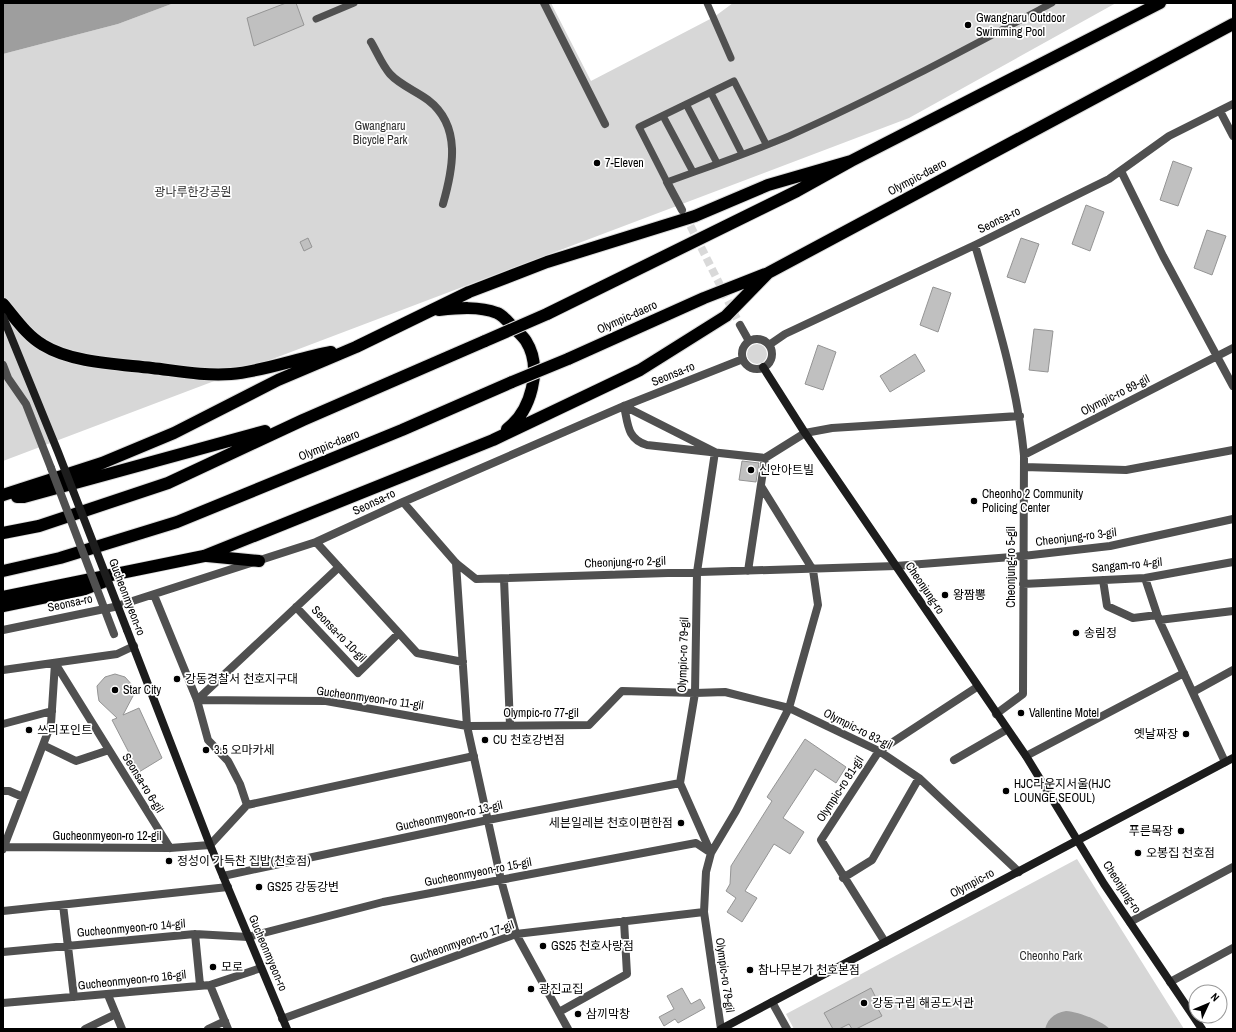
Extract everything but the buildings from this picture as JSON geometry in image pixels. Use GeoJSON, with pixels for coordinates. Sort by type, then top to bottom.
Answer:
{"type":"FeatureCollection","features":[{"type":"Feature","properties":{"kind":"highway"},"geometry":{"type":"LineString","coordinates":[[3,533],[39,526],[168,482],[303,420],[547,314],[797,191],[851,161],[1160,3]]}},
{"type":"Feature","properties":{"kind":"highway","name":"Olympic-daero"},"geometry":{"type":"LineString","coordinates":[[3,571],[60,558],[177,522],[402,430],[568,359],[704,298],[768,273],[1233,24]]}},
{"type":"Feature","properties":{"kind":"highway"},"geometry":{"type":"LineString","coordinates":[[3,497],[110,460],[174,433],[278,380],[356,347],[469,292],[548,262],[694,216],[768,185],[851,161]]}},
{"type":"Feature","properties":{"kind":"highway"},"geometry":{"type":"LineString","coordinates":[[3,597],[76,581],[128,573],[204,556],[493,440],[640,370],[726,316],[768,273]]}},
{"type":"Feature","properties":{"kind":"highway"},"geometry":{"type":"LineString","coordinates":[[3,304],[25,330],[41,345],[54,351],[94,361],[207,374],[231,374],[267,368],[297,359],[356,347]]}},
{"type":"Feature","properties":{"kind":"highway"},"geometry":{"type":"LineString","coordinates":[[430,311],[458,308],[481,309],[499,313],[526,340],[533,358],[532,393],[516,422],[493,440]]}},
{"type":"Feature","properties":{"kind":"highway"},"geometry":{"type":"LineString","coordinates":[[3,497],[24,497],[157,462],[303,420]]}},
{"type":"Feature","properties":{"kind":"highway"},"geometry":{"type":"LineString","coordinates":[[204,556],[259,561]]}},
{"type":"Feature","properties":{"kind":"highway"},"geometry":{"type":"LineString","coordinates":[[3,606],[85,589],[128,573]]}},
{"type":"Feature","properties":{"kind":"main road","name":"Gucheonmyeon-ro"},"geometry":{"type":"LineString","coordinates":[[3,317],[58,452],[210,845],[287,1029]]}},
{"type":"Feature","properties":{"kind":"main road","name":"Cheonjung-ro"},"geometry":{"type":"LineString","coordinates":[[764,367],[805,433],[1006,730],[1026,756],[1079,840],[1104,884],[1202,1029]]}},
{"type":"Feature","properties":{"kind":"main road","name":"Olympic-ro"},"geometry":{"type":"LineString","coordinates":[[721,1029],[1233,758]]}},
{"type":"Feature","properties":{"kind":"street"},"geometry":{"type":"LineString","coordinates":[[544,3],[605,124]]}},
{"type":"Feature","properties":{"kind":"street"},"geometry":{"type":"LineString","coordinates":[[372,42],[390,74],[414,92],[428,99],[440,112],[448,127],[452,142],[453,159],[451,175],[443,204]]}},
{"type":"Feature","properties":{"kind":"street","name":"Seonsa-ro"},"geometry":{"type":"LineString","coordinates":[[769,345],[785,334],[975,245],[1109,179],[1169,136],[1233,104]]}},
{"type":"Feature","properties":{"kind":"street"},"geometry":{"type":"LineString","coordinates":[[1220,111],[1233,136]]}},
{"type":"Feature","properties":{"kind":"street"},"geometry":{"type":"LineString","coordinates":[[1121,171],[1163,256],[1233,386]]}},
{"type":"Feature","properties":{"kind":"street"},"geometry":{"type":"LineString","coordinates":[[667,182],[682,210]]}},
{"type":"Feature","properties":{"kind":"street","name":"Cheonjung-ro 5-gil"},"geometry":{"type":"LineString","coordinates":[[975,245],[1003,344],[1020,416],[1024,455],[1023,694],[996,714]]}},
{"type":"Feature","properties":{"kind":"street"},"geometry":{"type":"LineString","coordinates":[[740,325],[749,341]]}},
{"type":"Feature","properties":{"kind":"street"},"geometry":{"type":"LineString","coordinates":[[761,339],[769,345],[772,354],[771,359],[764,367],[752,368],[743,359],[744,347],[749,341],[761,339]]}},
{"type":"Feature","properties":{"kind":"street","name":"Olympic-ro 89-gil"},"geometry":{"type":"LineString","coordinates":[[1024,455],[1233,348]]}},
{"type":"Feature","properties":{"kind":"street","name":"Seonsa-ro"},"geometry":{"type":"LineString","coordinates":[[3,630],[114,607],[316,542],[403,502],[624,406],[743,359]]}},
{"type":"Feature","properties":{"kind":"street"},"geometry":{"type":"LineString","coordinates":[[3,365],[8,378],[26,404],[114,634]]}},
{"type":"Feature","properties":{"kind":"street"},"geometry":{"type":"LineString","coordinates":[[624,406],[631,435],[638,442],[647,445],[765,458],[805,433],[832,428],[1020,416]]}},
{"type":"Feature","properties":{"kind":"street"},"geometry":{"type":"LineString","coordinates":[[624,406],[715,452]]}},
{"type":"Feature","properties":{"kind":"street"},"geometry":{"type":"LineString","coordinates":[[1024,468],[1126,470],[1233,450]]}},
{"type":"Feature","properties":{"kind":"street","name":"Olympic-ro 79-gil"},"geometry":{"type":"LineString","coordinates":[[680,783],[695,693],[697,572],[715,452]]}},
{"type":"Feature","properties":{"kind":"street"},"geometry":{"type":"LineString","coordinates":[[748,571],[765,458]]}},
{"type":"Feature","properties":{"kind":"street"},"geometry":{"type":"LineString","coordinates":[[761,486],[813,570],[818,605],[789,708]]}},
{"type":"Feature","properties":{"kind":"street","name":"Cheonjung-ro 2-gil"},"geometry":{"type":"LineString","coordinates":[[403,502],[456,563],[476,579],[813,570],[896,566]]}},
{"type":"Feature","properties":{"kind":"street","name":"Cheonjung-ro 3-gil"},"geometry":{"type":"LineString","coordinates":[[896,566],[1023,556],[1110,546],[1233,519]]}},
{"type":"Feature","properties":{"kind":"street"},"geometry":{"type":"LineString","coordinates":[[316,542],[417,653],[463,662]]}},
{"type":"Feature","properties":{"kind":"street","name":"Sangam-ro 4-gil"},"geometry":{"type":"LineString","coordinates":[[1023,584],[1145,578],[1233,562]]}},
{"type":"Feature","properties":{"kind":"street"},"geometry":{"type":"LineString","coordinates":[[456,563],[467,726],[501,880],[516,934],[568,1029]]}},
{"type":"Feature","properties":{"kind":"street"},"geometry":{"type":"LineString","coordinates":[[197,700],[338,567]]}},
{"type":"Feature","properties":{"kind":"street"},"geometry":{"type":"LineString","coordinates":[[504,578],[510,725]]}},
{"type":"Feature","properties":{"kind":"street"},"geometry":{"type":"LineString","coordinates":[[1145,578],[1158,617],[1225,762]]}},
{"type":"Feature","properties":{"kind":"street"},"geometry":{"type":"LineString","coordinates":[[1103,580],[1107,606],[1134,618],[1233,611]]}},
{"type":"Feature","properties":{"kind":"street"},"geometry":{"type":"LineString","coordinates":[[154,595],[197,700],[208,740],[228,761],[240,784],[247,805]]}},
{"type":"Feature","properties":{"kind":"street","name":"Seonsa-ro 10-gil"},"geometry":{"type":"LineString","coordinates":[[296,607],[358,673],[399,633]]}},
{"type":"Feature","properties":{"kind":"street"},"geometry":{"type":"LineString","coordinates":[[3,670],[117,654],[134,646]]}},
{"type":"Feature","properties":{"kind":"street"},"geometry":{"type":"LineString","coordinates":[[3,848],[51,724],[55,663]]}},
{"type":"Feature","properties":{"kind":"street","name":"Seonsa-ro 6-gil"},"geometry":{"type":"LineString","coordinates":[[55,663],[170,848]]}},
{"type":"Feature","properties":{"kind":"street"},"geometry":{"type":"LineString","coordinates":[[1193,692],[1233,670]]}},
{"type":"Feature","properties":{"kind":"street"},"geometry":{"type":"LineString","coordinates":[[1026,756],[1184,673]]}},
{"type":"Feature","properties":{"kind":"street","name":"Olympic-ro 81-gil"},"geometry":{"type":"LineString","coordinates":[[886,942],[843,878],[820,840],[879,751],[977,687]]}},
{"type":"Feature","properties":{"kind":"street","name":"Olympic-ro 77-gil"},"geometry":{"type":"LineString","coordinates":[[467,726],[589,725],[622,691],[695,693]]}},
{"type":"Feature","properties":{"kind":"street","name":"Olympic-ro 83-gil"},"geometry":{"type":"LineString","coordinates":[[695,693],[725,692],[789,708],[879,751],[918,778],[1020,872]]}},
{"type":"Feature","properties":{"kind":"street","name":"Gucheonmyeon-ro 11-gil"},"geometry":{"type":"LineString","coordinates":[[197,700],[326,701],[467,726]]}},
{"type":"Feature","properties":{"kind":"street","name":"Olympic-ro 79-gil"},"geometry":{"type":"LineString","coordinates":[[721,1029],[704,912],[706,872],[711,853],[736,810],[789,708]]}},
{"type":"Feature","properties":{"kind":"street"},"geometry":{"type":"LineString","coordinates":[[3,724],[52,711]]}},
{"type":"Feature","properties":{"kind":"street"},"geometry":{"type":"LineString","coordinates":[[954,760],[1006,730]]}},
{"type":"Feature","properties":{"kind":"street","name":"Seonsa-ro 6-gil"},"geometry":{"type":"LineString","coordinates":[[43,745],[76,761],[109,750]]}},
{"type":"Feature","properties":{"kind":"street"},"geometry":{"type":"LineString","coordinates":[[210,845],[247,805],[474,756]]}},
{"type":"Feature","properties":{"kind":"street"},"geometry":{"type":"LineString","coordinates":[[843,878],[872,860],[918,778]]}},
{"type":"Feature","properties":{"kind":"street"},"geometry":{"type":"LineString","coordinates":[[680,783],[711,853]]}},
{"type":"Feature","properties":{"kind":"street","name":"Gucheonmyeon-ro 13-gil"},"geometry":{"type":"LineString","coordinates":[[223,876],[488,820],[680,783]]}},
{"type":"Feature","properties":{"kind":"street"},"geometry":{"type":"LineString","coordinates":[[3,791],[9,791],[23,797]]}},
{"type":"Feature","properties":{"kind":"street","name":"Gucheonmyeon-ro 15-gil"},"geometry":{"type":"LineString","coordinates":[[248,937],[383,902],[696,843],[711,853]]}},
{"type":"Feature","properties":{"kind":"street","name":"Gucheonmyeon-ro 12-gil"},"geometry":{"type":"LineString","coordinates":[[3,848],[170,848],[210,845]]}},
{"type":"Feature","properties":{"kind":"street"},"geometry":{"type":"LineString","coordinates":[[1130,922],[1233,866]]}},
{"type":"Feature","properties":{"kind":"street"},"geometry":{"type":"LineString","coordinates":[[3,911],[228,887]]}},
{"type":"Feature","properties":{"kind":"street","name":"Gucheonmyeon-ro 14-gil"},"geometry":{"type":"LineString","coordinates":[[63,905],[74,997]]}},
{"type":"Feature","properties":{"kind":"street","name":"Gucheonmyeon-ro 17-gil"},"geometry":{"type":"LineString","coordinates":[[282,1019],[516,934],[704,912]]}},
{"type":"Feature","properties":{"kind":"street"},"geometry":{"type":"LineString","coordinates":[[559,1012],[627,974],[624,921]]}},
{"type":"Feature","properties":{"kind":"street","name":"Gucheonmyeon-ro 14-gil"},"geometry":{"type":"LineString","coordinates":[[3,952],[195,934],[248,937]]}},
{"type":"Feature","properties":{"kind":"street","name":"Gucheonmyeon-ro 14-gil"},"geometry":{"type":"LineString","coordinates":[[195,934],[200,985]]}},
{"type":"Feature","properties":{"kind":"street"},"geometry":{"type":"LineString","coordinates":[[1170,982],[1233,948]]}},
{"type":"Feature","properties":{"kind":"street","name":"Gucheonmyeon-ro 16-gil"},"geometry":{"type":"LineString","coordinates":[[3,1004],[210,985],[261,968]]}},
{"type":"Feature","properties":{"kind":"street"},"geometry":{"type":"LineString","coordinates":[[208,1029],[226,1025],[210,985]]}},
{"type":"Feature","properties":{"kind":"street"},"geometry":{"type":"LineString","coordinates":[[108,995],[122,1029]]}},
{"type":"Feature","properties":{"kind":"street"},"geometry":{"type":"LineString","coordinates":[[772,1002],[787,1029]]}},
{"type":"Feature","properties":{"kind":"street"},"geometry":{"type":"LineString","coordinates":[[84,1029],[116,1014]]}},
{"type":"Feature","properties":{"kind":"lane"},"geometry":{"type":"LineString","coordinates":[[316,19],[354,3]]}},
{"type":"Feature","properties":{"kind":"lane"},"geometry":{"type":"LineString","coordinates":[[707,3],[731,58]]}},
{"type":"Feature","properties":{"kind":"lane"},"geometry":{"type":"LineString","coordinates":[[766,144],[734,81],[639,127],[667,182],[788,136],[914,77],[1052,3]]}},
{"type":"Feature","properties":{"kind":"lane"},"geometry":{"type":"LineString","coordinates":[[711,93],[742,154]]}},
{"type":"Feature","properties":{"kind":"lane"},"geometry":{"type":"LineString","coordinates":[[686,104],[717,163]]}},
{"type":"Feature","properties":{"kind":"lane"},"geometry":{"type":"LineString","coordinates":[[663,116],[693,172]]}},
{"type":"Feature","properties":{"kind":"green space","name":"광나루한강공원"},"geometry":{"type":"Polygon","coordinates":[[[174,3],[551,3],[591,81],[714,17],[733,3],[1116,3],[909,118],[3,461],[3,54],[118,24],[174,3]]]}},
{"type":"Feature","properties":{"kind":"green space"},"geometry":{"type":"Polygon","coordinates":[[[757,344],[764,347],[767,354],[764,361],[757,364],[750,361],[747,354],[750,347],[757,344]]]}},
{"type":"Feature","properties":{"kind":"green space","name":"Cheonho Park"},"geometry":{"type":"Polygon","coordinates":[[[1077,859],[1184,1029],[794,1029],[786,1014],[1077,859]]]}},
{"type":"Feature","properties":{"kind":"shaded area"},"geometry":{"type":"Polygon","coordinates":[[[3,3],[174,3],[118,24],[3,54],[3,3]]]}},
{"type":"Feature","properties":{"kind":"shaded area"},"geometry":{"type":"Polygon","coordinates":[[[1066,1011],[1089,1017],[1110,1029],[1045,1029],[1052,1017],[1058,1013],[1066,1011]]]}},
{"type":"Feature","properties":{"kind":"tunnel"},"geometry":{"type":"LineString","coordinates":[[685,215],[740,325]]}},
{"type":"Feature","properties":{"kind":"place","name":"Gwangnaru Outdoor Swimming Pool"},"geometry":{"type":"Point","coordinates":[968,25]}},
{"type":"Feature","properties":{"kind":"place","name":"7-Eleven"},"geometry":{"type":"Point","coordinates":[597,163]}},
{"type":"Feature","properties":{"kind":"place","name":"신안아트빌"},"geometry":{"type":"Point","coordinates":[751,470]}},
{"type":"Feature","properties":{"kind":"place","name":"Cheonho 2 Community Policing Center"},"geometry":{"type":"Point","coordinates":[974,501]}},
{"type":"Feature","properties":{"kind":"place","name":"왕짬뽕"},"geometry":{"type":"Point","coordinates":[945,595]}},
{"type":"Feature","properties":{"kind":"place","name":"송림정"},"geometry":{"type":"Point","coordinates":[1076,633]}},
{"type":"Feature","properties":{"kind":"place","name":"강동경찰서 천호지구대"},"geometry":{"type":"Point","coordinates":[177,679]}},
{"type":"Feature","properties":{"kind":"place","name":"Star City"},"geometry":{"type":"Point","coordinates":[115,690]}},
{"type":"Feature","properties":{"kind":"place","name":"Vallentine Motel"},"geometry":{"type":"Point","coordinates":[1021,713]}},
{"type":"Feature","properties":{"kind":"place","name":"쓰리포인트"},"geometry":{"type":"Point","coordinates":[29,730]}},
{"type":"Feature","properties":{"kind":"place","name":"옛날짜장"},"geometry":{"type":"Point","coordinates":[1186,734]}},
{"type":"Feature","properties":{"kind":"place","name":"CU 천호강변점"},"geometry":{"type":"Point","coordinates":[485,740]}},
{"type":"Feature","properties":{"kind":"place","name":"3.5 오마카세"},"geometry":{"type":"Point","coordinates":[206,750]}},
{"type":"Feature","properties":{"kind":"place","name":"HJC라운지서울(HJC LOUNGE SEOUL)"},"geometry":{"type":"Point","coordinates":[1006,791]}},
{"type":"Feature","properties":{"kind":"place","name":"세븐일레븐 천호이편한점"},"geometry":{"type":"Point","coordinates":[681,823]}},
{"type":"Feature","properties":{"kind":"place","name":"푸른목장"},"geometry":{"type":"Point","coordinates":[1181,831]}},
{"type":"Feature","properties":{"kind":"place","name":"오봉집 천호점"},"geometry":{"type":"Point","coordinates":[1138,853]}},
{"type":"Feature","properties":{"kind":"place","name":"정성이 가득찬 집밥(천호점)"},"geometry":{"type":"Point","coordinates":[169,861]}},
{"type":"Feature","properties":{"kind":"place","name":"GS25 강동강변"},"geometry":{"type":"Point","coordinates":[259,887]}},
{"type":"Feature","properties":{"kind":"place","name":"GS25 천호사랑점"},"geometry":{"type":"Point","coordinates":[543,946]}},
{"type":"Feature","properties":{"kind":"place","name":"모로"},"geometry":{"type":"Point","coordinates":[213,967]}},
{"type":"Feature","properties":{"kind":"place","name":"참나무본가 천호본점"},"geometry":{"type":"Point","coordinates":[750,970]}},
{"type":"Feature","properties":{"kind":"place","name":"광진교집"},"geometry":{"type":"Point","coordinates":[531,989]}},
{"type":"Feature","properties":{"kind":"place","name":"강동구립 해공도서관"},"geometry":{"type":"Point","coordinates":[864,1003]}},
{"type":"Feature","properties":{"kind":"place","name":"삼끼막창"},"geometry":{"type":"Point","coordinates":[578,1014]}},
{"type":"Feature","properties":{"kind":"park label","name":"Gwangnaru Bicycle Park"},"geometry":{"type":"Point","coordinates":[380,133]}}]}
